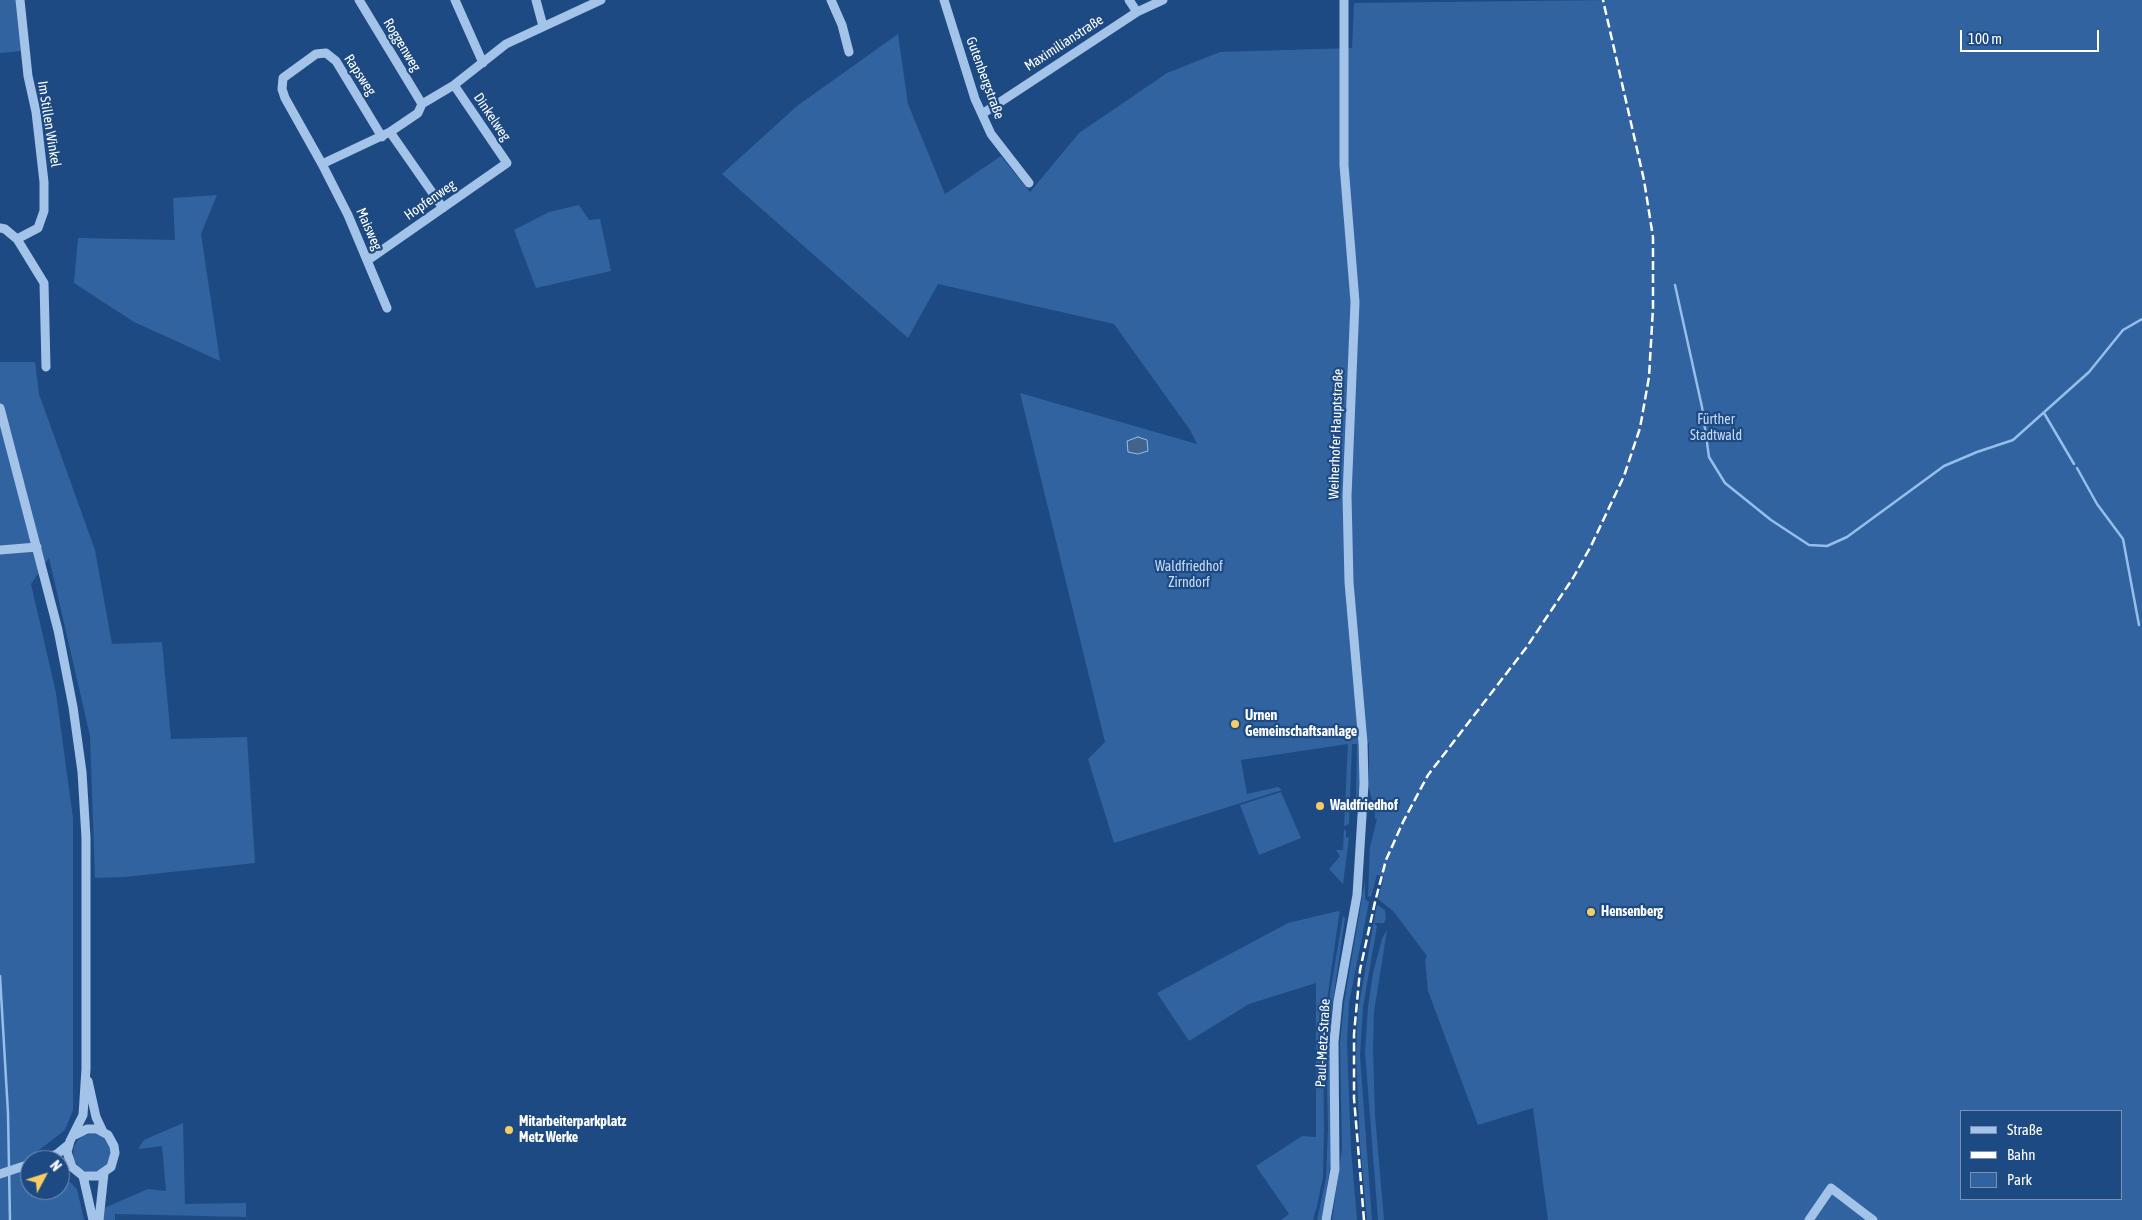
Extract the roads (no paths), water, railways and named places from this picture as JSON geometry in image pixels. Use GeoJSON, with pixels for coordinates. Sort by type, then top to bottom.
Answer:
{"type":"FeatureCollection","features":[{"type":"Feature","properties":{"kind":"street","name":"Im Stillen Winkel"},"geometry":{"type":"LineString","coordinates":[[17,239],[38,228],[44,211],[44,182],[36,112],[28,76],[20,0]]}},
{"type":"Feature","properties":{"kind":"street","name":"Roggenweg"},"geometry":{"type":"LineString","coordinates":[[359,0],[422,104]]}},
{"type":"Feature","properties":{"kind":"street"},"geometry":{"type":"LineString","coordinates":[[455,0],[483,63]]}},
{"type":"Feature","properties":{"kind":"street"},"geometry":{"type":"LineString","coordinates":[[536,0],[543,26]]}},
{"type":"Feature","properties":{"kind":"street"},"geometry":{"type":"LineString","coordinates":[[322,164],[386,134],[418,113],[422,104],[454,85],[506,44],[585,3],[601,0]]}},
{"type":"Feature","properties":{"kind":"street"},"geometry":{"type":"LineString","coordinates":[[831,0],[842,25],[849,52]]}},
{"type":"Feature","properties":{"kind":"street","name":"Gutenbergstraße"},"geometry":{"type":"LineString","coordinates":[[944,0],[975,99],[991,134],[1029,183]]}},
{"type":"Feature","properties":{"kind":"street"},"geometry":{"type":"LineString","coordinates":[[1129,0],[1137,12]]}},
{"type":"Feature","properties":{"kind":"street","name":"Maximilianstraße"},"geometry":{"type":"LineString","coordinates":[[982,114],[1137,12],[1163,0]]}},
{"type":"Feature","properties":{"kind":"street","name":"Weiherhofer Hauptstraße"},"geometry":{"type":"LineString","coordinates":[[1344,0],[1344,165],[1355,302],[1347,496],[1349,563],[1363,768],[1359,869]]}},
{"type":"Feature","properties":{"kind":"street","name":"Rapsweg"},"geometry":{"type":"LineString","coordinates":[[322,164],[282,89],[283,78],[316,54],[326,53],[336,61],[386,134],[443,208]]}},
{"type":"Feature","properties":{"kind":"street","name":"Dinkelweg"},"geometry":{"type":"LineString","coordinates":[[454,85],[507,163]]}},
{"type":"Feature","properties":{"kind":"street","name":"Hopfenweg"},"geometry":{"type":"LineString","coordinates":[[368,260],[507,163]]}},
{"type":"Feature","properties":{"kind":"street","name":"Maisweg"},"geometry":{"type":"LineString","coordinates":[[322,164],[368,260],[387,308]]}},
{"type":"Feature","properties":{"kind":"street"},"geometry":{"type":"LineString","coordinates":[[0,228],[5,229],[17,239],[44,283],[46,366]]}},
{"type":"Feature","properties":{"kind":"street"},"geometry":{"type":"LineString","coordinates":[[0,408],[58,630],[73,707],[82,772],[86,838],[86,1069],[83,1115],[75,1135],[68,1146],[62,1150]]}},
{"type":"Feature","properties":{"kind":"street"},"geometry":{"type":"LineString","coordinates":[[0,550],[37,547]]}},
{"type":"Feature","properties":{"kind":"street","name":"Paul-Metz-Straße"},"geometry":{"type":"LineString","coordinates":[[1326,1220],[1335,1169],[1334,1042],[1338,1001],[1357,895],[1359,869]]}},
{"type":"Feature","properties":{"kind":"street"},"geometry":{"type":"LineString","coordinates":[[83,1176],[98,1176],[104,1173],[110,1167],[115,1153],[111,1140],[103,1132],[94,1108],[86,1069]]}},
{"type":"Feature","properties":{"kind":"street"},"geometry":{"type":"LineString","coordinates":[[75,1135],[87,1129],[103,1132]]}},
{"type":"Feature","properties":{"kind":"street"},"geometry":{"type":"LineString","coordinates":[[68,1146],[69,1160],[72,1167],[83,1176],[94,1220]]}},
{"type":"Feature","properties":{"kind":"street"},"geometry":{"type":"LineString","coordinates":[[0,1174],[20,1168]]}},
{"type":"Feature","properties":{"kind":"street"},"geometry":{"type":"LineString","coordinates":[[99,1220],[101,1186],[104,1173]]}},
{"type":"Feature","properties":{"kind":"street"},"geometry":{"type":"LineString","coordinates":[[1809,1220],[1831,1188],[1873,1220]]}},
{"type":"Feature","properties":{"kind":"waterway"},"geometry":{"type":"LineString","coordinates":[[1675,285],[1702,407],[1709,457],[1725,483],[1771,520],[1809,545],[1827,546],[1847,537],[1944,466],[2013,440],[2089,372],[2123,330],[2142,319]]}},
{"type":"Feature","properties":{"kind":"waterway"},"geometry":{"type":"LineString","coordinates":[[2044,413],[2074,464]]}},
{"type":"Feature","properties":{"kind":"waterway"},"geometry":{"type":"LineString","coordinates":[[2077,468],[2097,504],[2123,539],[2139,625]]}},
{"type":"Feature","properties":{"kind":"waterway"},"geometry":{"type":"LineString","coordinates":[[0,976],[8,1113],[10,1220]]}},
{"type":"Feature","properties":{"kind":"railway"},"geometry":{"type":"LineString","coordinates":[[1364,1220],[1354,1098],[1354,1034],[1360,970],[1386,860],[1403,822],[1428,775],[1526,648],[1573,578],[1591,546],[1624,476],[1640,428],[1649,377],[1653,308],[1653,237],[1644,180],[1603,0]]}},
{"type":"Feature","properties":{"kind":"place","name":"Urnen Gemeinschaftsanlage"},"geometry":{"type":"Point","coordinates":[1235,724]}},
{"type":"Feature","properties":{"kind":"place","name":"Waldfriedhof"},"geometry":{"type":"Point","coordinates":[1320,806]}},
{"type":"Feature","properties":{"kind":"place","name":"Hensenberg"},"geometry":{"type":"Point","coordinates":[1591,912]}},
{"type":"Feature","properties":{"kind":"place","name":"Mitarbeiterparkplatz Metz Werke"},"geometry":{"type":"Point","coordinates":[509,1130]}},
{"type":"Feature","properties":{"kind":"park label","name":"Fürther Stadtwald"},"geometry":{"type":"Point","coordinates":[1716,428]}},
{"type":"Feature","properties":{"kind":"park label","name":"Waldfriedhof Zirndorf"},"geometry":{"type":"Point","coordinates":[1189,576]}}]}
